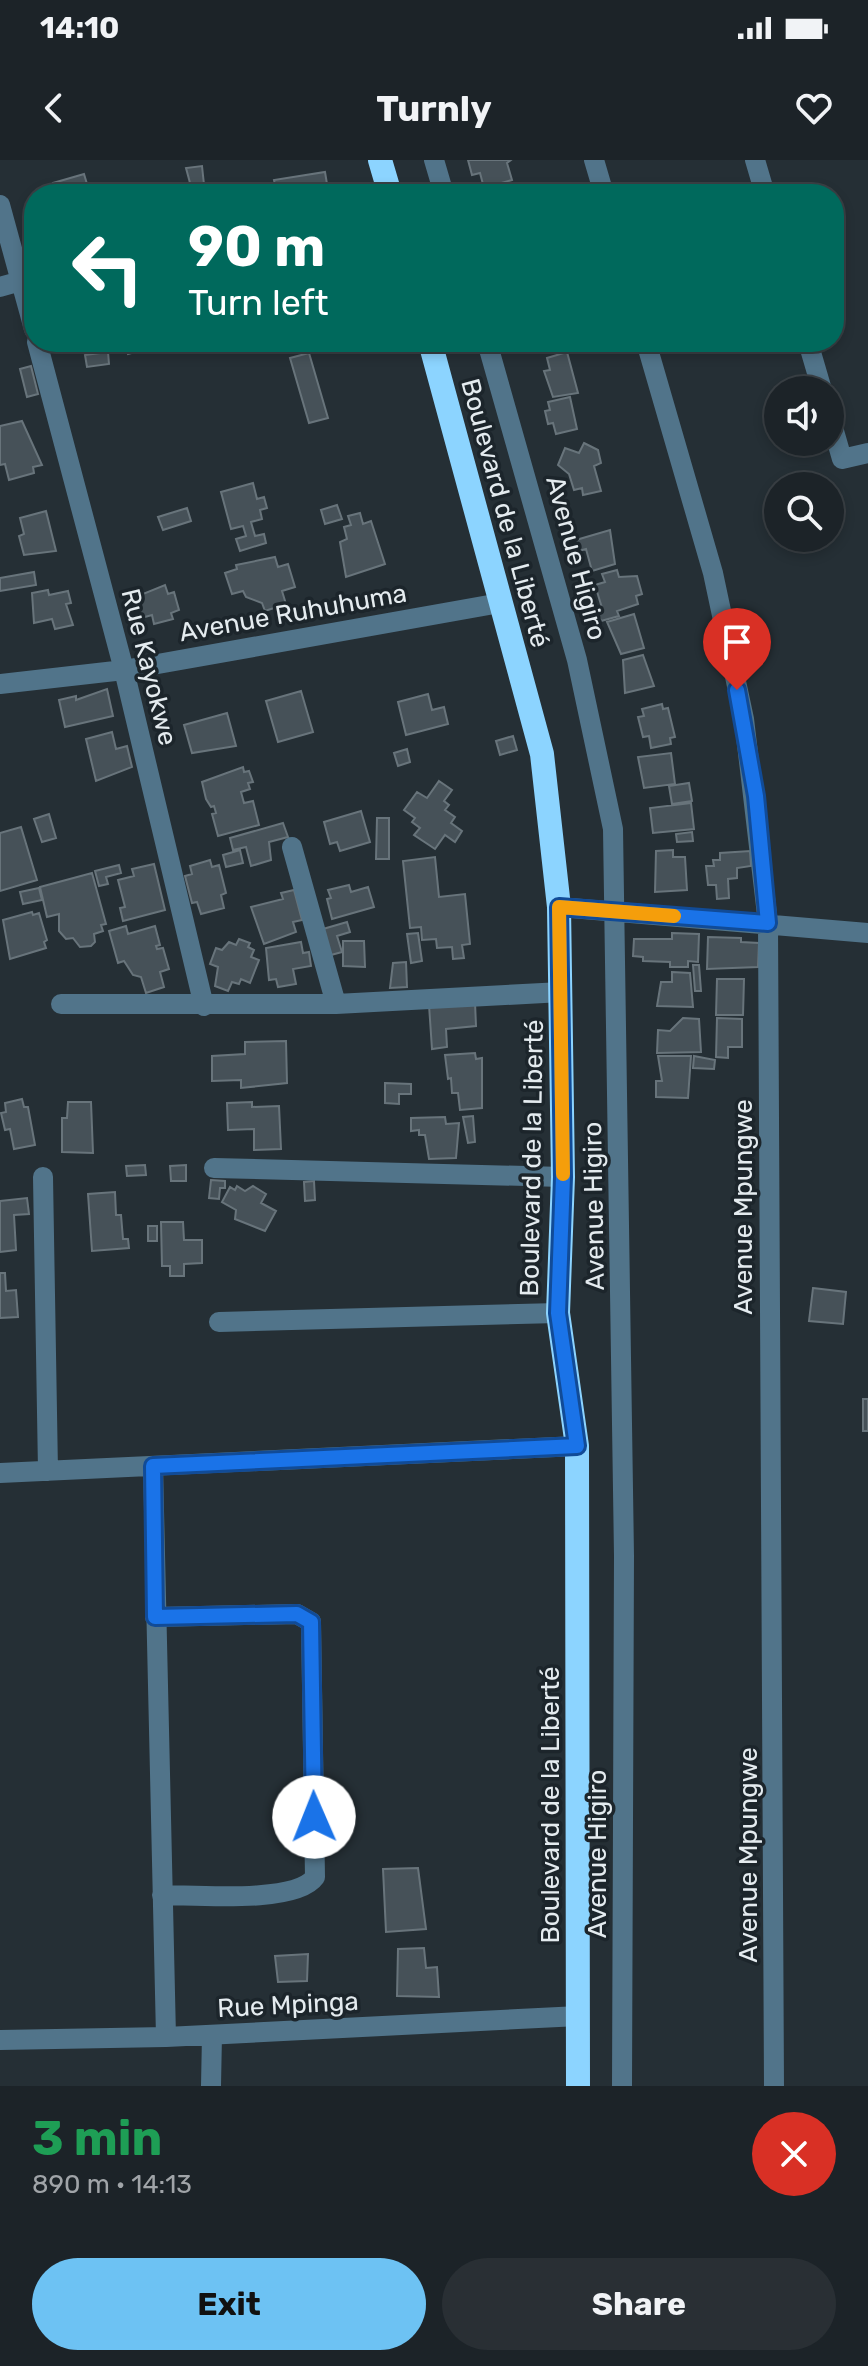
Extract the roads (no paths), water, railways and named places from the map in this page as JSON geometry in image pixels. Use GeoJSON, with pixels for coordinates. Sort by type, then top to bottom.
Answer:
{"type":"FeatureCollection","features":[{"type":"Feature","properties":{"kind":"highway"},"geometry":{"type":"LineString","coordinates":[[380,160],[387,184]]}},
{"type":"Feature","properties":{"kind":"highway","name":"Boulevard de la Liberté"},"geometry":{"type":"LineString","coordinates":[[433,352],[542,754],[559,907],[563,1177],[558,1313],[577,1446],[578,2086]]}},
{"type":"Feature","properties":{"kind":"street"},"geometry":{"type":"LineString","coordinates":[[434,160],[441,184]]}},
{"type":"Feature","properties":{"kind":"street"},"geometry":{"type":"LineString","coordinates":[[594,160],[601,184]]}},
{"type":"Feature","properties":{"kind":"street"},"geometry":{"type":"LineString","coordinates":[[755,160],[762,184]]}},
{"type":"Feature","properties":{"kind":"street"},"geometry":{"type":"LineString","coordinates":[[0,205],[24,292]]}},
{"type":"Feature","properties":{"kind":"street"},"geometry":{"type":"LineString","coordinates":[[0,287],[21,281]]}},
{"type":"Feature","properties":{"kind":"street","name":"Rue Kayokwe"},"geometry":{"type":"LineString","coordinates":[[40,352],[124,670],[204,1006]]}},
{"type":"Feature","properties":{"kind":"street","name":"Avenue Higiro"},"geometry":{"type":"LineString","coordinates":[[490,352],[577,660],[613,829],[617,911],[624,1540],[622,2086]]}},
{"type":"Feature","properties":{"kind":"street","name":"Avenue Mpungwe"},"geometry":{"type":"LineString","coordinates":[[649,352],[713,573],[744,719],[768,923],[774,2086]]}},
{"type":"Feature","properties":{"kind":"street"},"geometry":{"type":"LineString","coordinates":[[811,352],[818,376]]}},
{"type":"Feature","properties":{"kind":"street"},"geometry":{"type":"LineString","coordinates":[[841,456],[842,459],[868,453]]}},
{"type":"Feature","properties":{"kind":"street","name":"Avenue Ruhuhuma"},"geometry":{"type":"LineString","coordinates":[[0,684],[124,670],[500,603]]}},
{"type":"Feature","properties":{"kind":"street"},"geometry":{"type":"LineString","coordinates":[[292,847],[336,1004]]}},
{"type":"Feature","properties":{"kind":"street"},"geometry":{"type":"LineString","coordinates":[[559,907],[868,933]]}},
{"type":"Feature","properties":{"kind":"street"},"geometry":{"type":"LineString","coordinates":[[61,1004],[336,1004],[562,992]]}},
{"type":"Feature","properties":{"kind":"street"},"geometry":{"type":"LineString","coordinates":[[214,1168],[563,1177]]}},
{"type":"Feature","properties":{"kind":"street"},"geometry":{"type":"LineString","coordinates":[[43,1177],[48,1471]]}},
{"type":"Feature","properties":{"kind":"street"},"geometry":{"type":"LineString","coordinates":[[219,1322],[558,1313]]}},
{"type":"Feature","properties":{"kind":"street"},"geometry":{"type":"LineString","coordinates":[[0,1473],[577,1446]]}},
{"type":"Feature","properties":{"kind":"street"},"geometry":{"type":"LineString","coordinates":[[153,1466],[166,2037]]}},
{"type":"Feature","properties":{"kind":"street"},"geometry":{"type":"LineString","coordinates":[[155,1617],[297,1614],[311,1622],[315,1877],[302,1888],[281,1893],[162,1895]]}},
{"type":"Feature","properties":{"kind":"street","name":"Rue Mpinga"},"geometry":{"type":"LineString","coordinates":[[0,2040],[166,2037],[579,2016]]}},
{"type":"Feature","properties":{"kind":"street"},"geometry":{"type":"LineString","coordinates":[[211,2086],[212,2035]]}}]}
